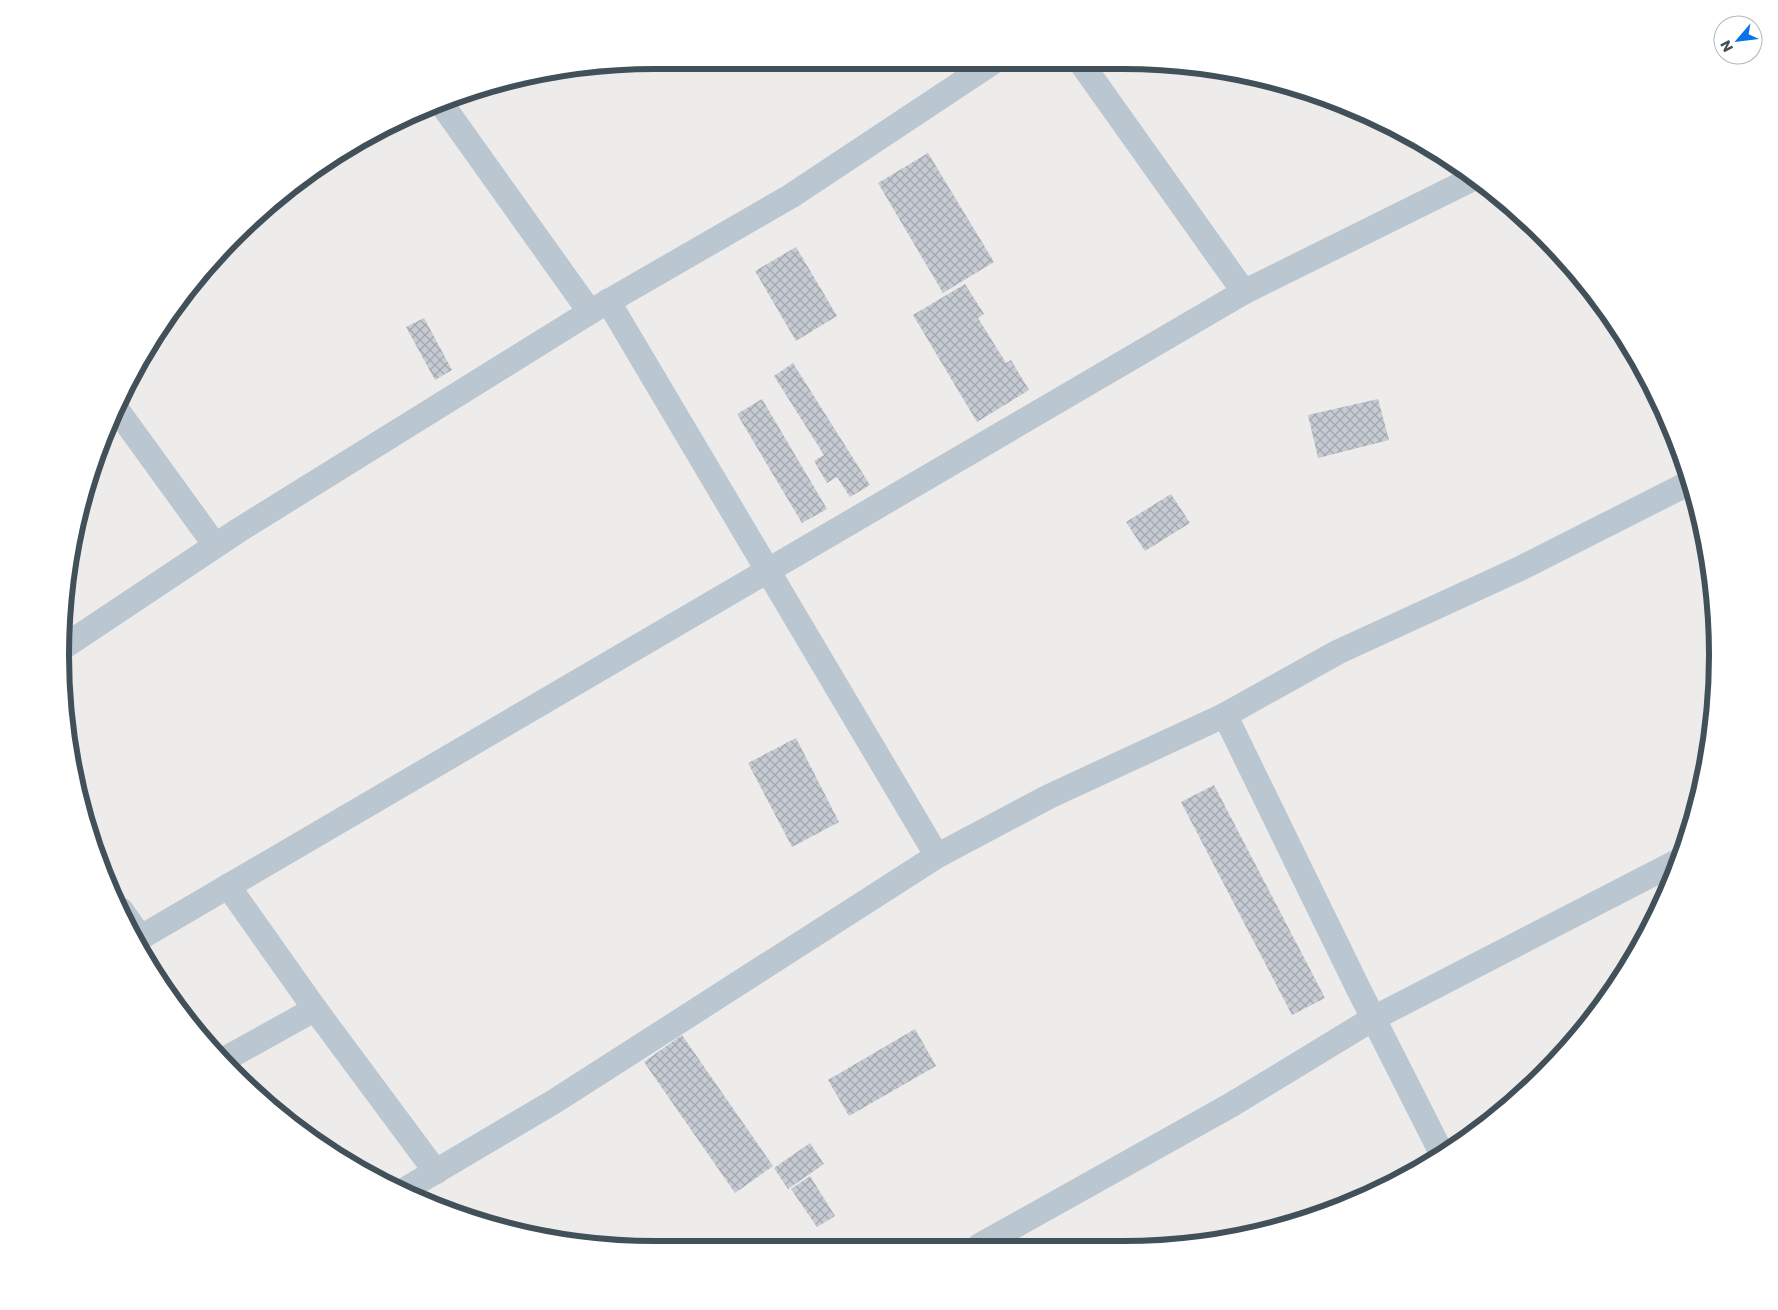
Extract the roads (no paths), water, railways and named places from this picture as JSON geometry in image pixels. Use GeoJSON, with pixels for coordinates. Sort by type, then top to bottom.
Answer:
{"type":"FeatureCollection","features":[{"type":"Feature","properties":{"kind":"street"},"geometry":{"type":"LineString","coordinates":[[69,643],[215,545],[599,306],[791,196],[982,69]]}},
{"type":"Feature","properties":{"kind":"street"},"geometry":{"type":"LineString","coordinates":[[1086,69],[1244,292]]}},
{"type":"Feature","properties":{"kind":"street"},"geometry":{"type":"LineString","coordinates":[[445,108],[599,306],[768,572],[938,856]]}},
{"type":"Feature","properties":{"kind":"street"},"geometry":{"type":"LineString","coordinates":[[141,937],[1244,292],[1468,181]]}},
{"type":"Feature","properties":{"kind":"street"},"geometry":{"type":"LineString","coordinates":[[121,414],[215,545]]}},
{"type":"Feature","properties":{"kind":"street"},"geometry":{"type":"LineString","coordinates":[[409,1187],[555,1101],[938,856],[1048,797],[1225,715],[1338,652],[1521,568],[1684,486]]}},
{"type":"Feature","properties":{"kind":"street"},"geometry":{"type":"LineString","coordinates":[[1225,715],[1439,1148]]}},
{"type":"Feature","properties":{"kind":"street"},"geometry":{"type":"LineString","coordinates":[[988,1241],[1231,1105],[1374,1018],[1670,865]]}},
{"type":"Feature","properties":{"kind":"street"},"geometry":{"type":"LineString","coordinates":[[228,886],[315,1009],[436,1172]]}},
{"type":"Feature","properties":{"kind":"street"},"geometry":{"type":"LineString","coordinates":[[228,1057],[315,1009]]}}]}
